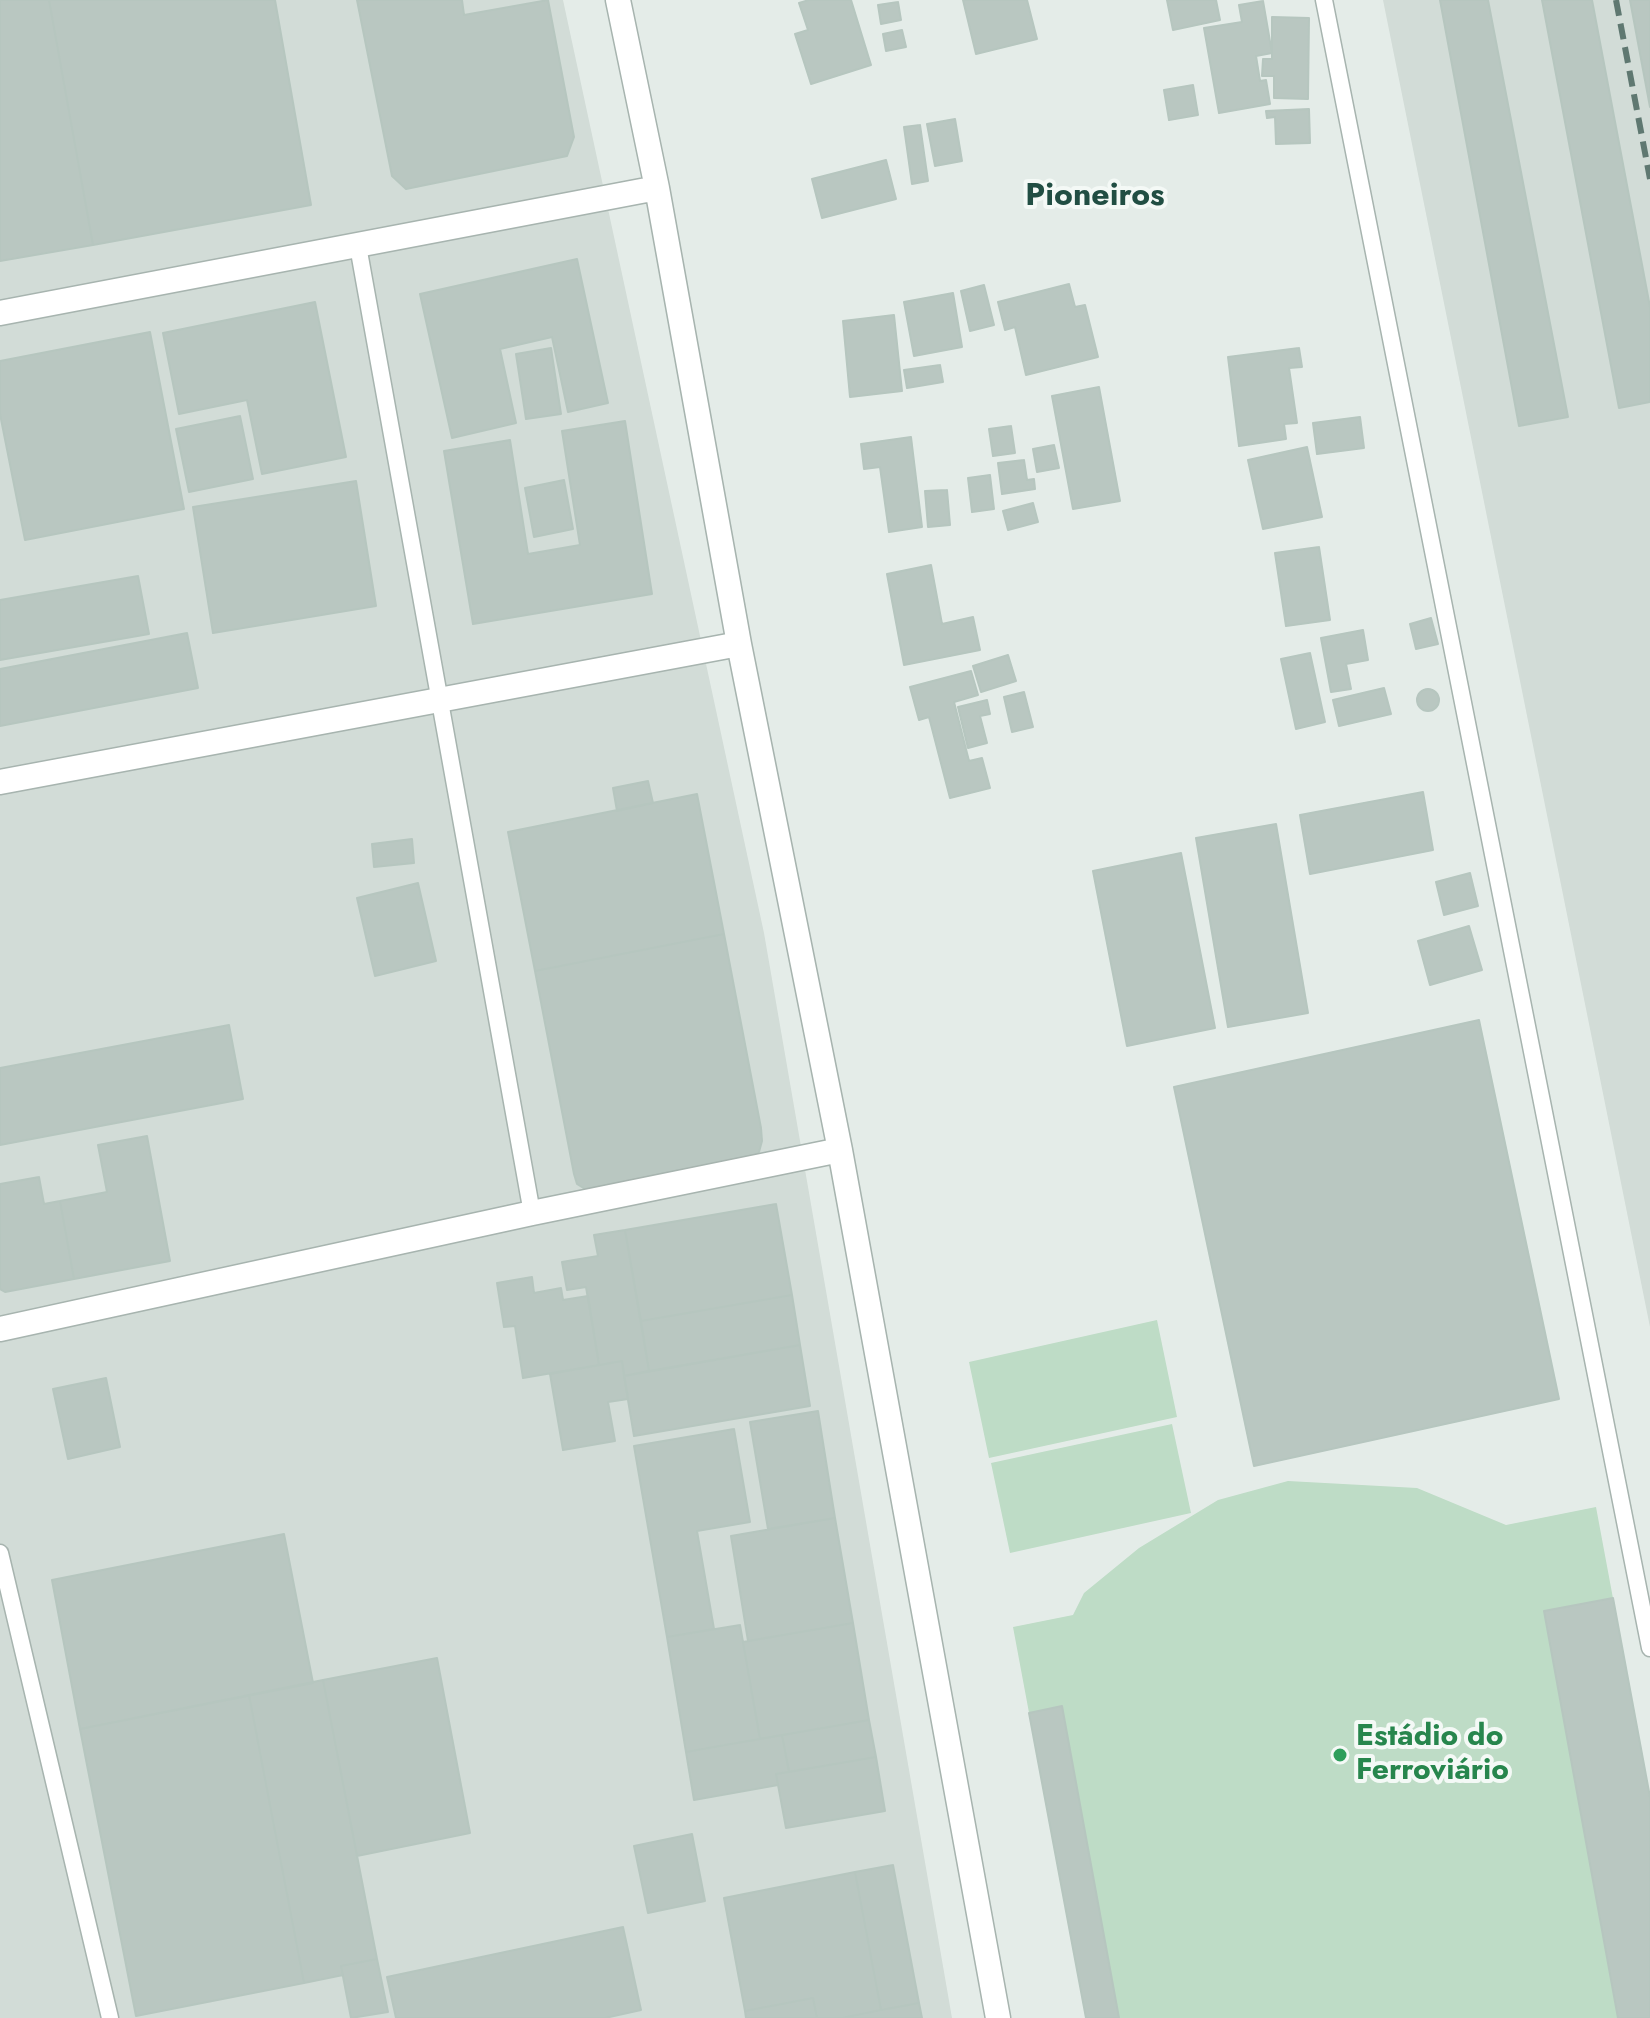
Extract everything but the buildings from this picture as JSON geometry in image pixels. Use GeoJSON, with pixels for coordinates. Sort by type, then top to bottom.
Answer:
{"type":"FeatureCollection","features":[{"type":"Feature","properties":{"kind":"street"},"geometry":{"type":"LineString","coordinates":[[618,0],[657,188],[739,644],[840,1150],[998,2018]]}},
{"type":"Feature","properties":{"kind":"street"},"geometry":{"type":"LineString","coordinates":[[0,313],[657,188]]}},
{"type":"Feature","properties":{"kind":"street"},"geometry":{"type":"LineString","coordinates":[[0,782],[739,644]]}},
{"type":"Feature","properties":{"kind":"street"},"geometry":{"type":"LineString","coordinates":[[0,1329],[532,1213],[840,1150]]}},
{"type":"Feature","properties":{"kind":"lane"},"geometry":{"type":"LineString","coordinates":[[1324,0],[1650,1648]]}},
{"type":"Feature","properties":{"kind":"lane"},"geometry":{"type":"LineString","coordinates":[[358,246],[532,1213]]}},
{"type":"Feature","properties":{"kind":"lane"},"geometry":{"type":"LineString","coordinates":[[0,1553],[110,2018]]}},
{"type":"Feature","properties":{"kind":"shaded area"},"geometry":{"type":"Polygon","coordinates":[[[0,0],[563,0],[764,933],[952,2018],[0,2018],[0,0]]]}},
{"type":"Feature","properties":{"kind":"shaded area"},"geometry":{"type":"Polygon","coordinates":[[[1383,0],[1650,0],[1650,1327],[1383,0]]]}},
{"type":"Feature","properties":{"kind":"green space"},"geometry":{"type":"Polygon","coordinates":[[[1157,1320],[1177,1417],[989,1458],[969,1362],[1157,1320]]]}},
{"type":"Feature","properties":{"kind":"green space"},"geometry":{"type":"Polygon","coordinates":[[[1172,1424],[1191,1513],[1010,1553],[991,1463],[1172,1424]]]}},
{"type":"Feature","properties":{"kind":"green space","name":"Estádio do Ferroviário"},"geometry":{"type":"Polygon","coordinates":[[[1288,1481],[1417,1488],[1506,1525],[1596,1507],[1650,1797],[1650,2018],[1086,2018],[1013,1627],[1073,1615],[1084,1593],[1139,1548],[1218,1500],[1288,1481]]]}},
{"type":"Feature","properties":{"kind":"railway"},"geometry":{"type":"LineString","coordinates":[[1616,0],[1650,179]]}},
{"type":"Feature","properties":{"kind":"place","name":"Estádio do Ferroviário"},"geometry":{"type":"Point","coordinates":[1340,1755]}},
{"type":"Feature","properties":{"kind":"district","name":"Pioneiros"},"geometry":{"type":"Point","coordinates":[1095,197]}}]}
